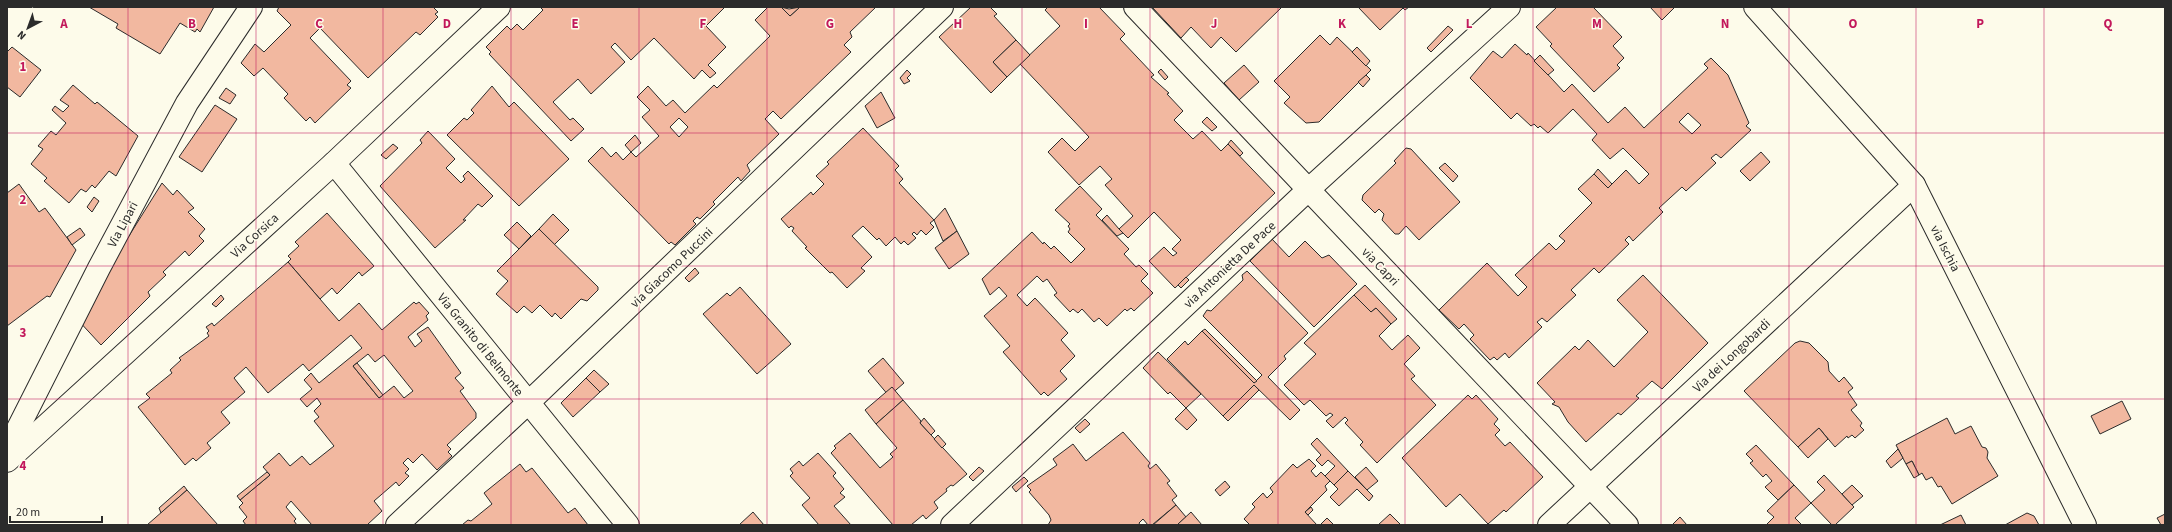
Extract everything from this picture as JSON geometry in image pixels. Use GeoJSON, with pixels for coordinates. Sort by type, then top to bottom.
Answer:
{"type":"FeatureCollection","features":[{"type":"Feature","properties":{"kind":"street","name":"Via Lipari"},"geometry":{"type":"LineString","coordinates":[[7,450],[99,268],[187,103],[251,7]]}},
{"type":"Feature","properties":{"kind":"street","name":"Via Corsica"},"geometry":{"type":"LineString","coordinates":[[7,461],[334,163],[499,7]]}},
{"type":"Feature","properties":{"kind":"street","name":"via Giacomo Puccini"},"geometry":{"type":"LineString","coordinates":[[397,525],[529,402],[942,7]]}},
{"type":"Feature","properties":{"kind":"street","name":"via Capri"},"geometry":{"type":"LineString","coordinates":[[1135,7],[1627,525]]}},
{"type":"Feature","properties":{"kind":"street","name":"via Antonietta De Pace"},"geometry":{"type":"LineString","coordinates":[[952,525],[1308,190],[1509,7]]}},
{"type":"Feature","properties":{"kind":"street","name":"via Ischia"},"geometry":{"type":"LineString","coordinates":[[1755,7],[1914,185],[2085,525]]}},
{"type":"Feature","properties":{"kind":"street","name":"Via Granito di Belmonte"},"geometry":{"type":"LineString","coordinates":[[334,163],[628,525]]}},
{"type":"Feature","properties":{"kind":"street","name":"Via dei Longobardi"},"geometry":{"type":"LineString","coordinates":[[1549,525],[1914,185]]}},
{"type":"Feature","properties":{"kind":"building"},"geometry":{"type":"Polygon","coordinates":[[[89,7],[214,7],[200,32],[197,29],[195,32],[180,23],[160,54],[116,28],[118,24],[89,7]]]}},
{"type":"Feature","properties":{"kind":"building"},"geometry":{"type":"Polygon","coordinates":[[[279,7],[433,7],[438,12],[435,14],[438,17],[420,35],[416,32],[368,78],[320,28],[310,38],[351,81],[347,85],[351,88],[315,123],[310,117],[306,121],[284,98],[288,94],[263,68],[254,76],[241,63],[255,44],[264,52],[291,25],[277,11],[279,7]]]}},
{"type":"Feature","properties":{"kind":"building"},"geometry":{"type":"Polygon","coordinates":[[[540,7],[725,7],[706,26],[726,47],[708,65],[716,73],[710,78],[702,70],[694,79],[654,38],[631,60],[615,43],[611,47],[625,62],[591,94],[578,79],[553,102],[570,120],[573,118],[584,129],[571,141],[489,54],[491,52],[486,47],[507,26],[511,30],[517,24],[523,30],[543,10],[540,7]]]}},
{"type":"Feature","properties":{"kind":"building"},"geometry":{"type":"Polygon","coordinates":[[[768,7],[781,7],[790,16],[800,7],[876,7],[850,32],[852,37],[844,45],[851,52],[781,119],[773,111],[765,119],[779,134],[747,165],[750,171],[741,181],[738,177],[713,202],[715,204],[700,219],[697,217],[693,221],[696,224],[675,245],[671,242],[669,244],[588,161],[602,147],[611,157],[616,152],[623,160],[631,152],[636,157],[659,136],[642,117],[650,110],[637,97],[648,86],[666,106],[673,100],[685,113],[714,85],[717,88],[770,36],[755,20],[768,7]],[[679,118],[670,127],[679,137],[688,127],[679,118]]]}},
{"type":"Feature","properties":{"kind":"building"},"geometry":{"type":"Polygon","coordinates":[[[781,7],[789,9],[800,7],[790,16],[781,7]]]}},
{"type":"Feature","properties":{"kind":"building"},"geometry":{"type":"Polygon","coordinates":[[[971,7],[990,7],[997,14],[994,16],[1016,40],[993,62],[1007,77],[991,93],[939,37],[971,7]]]}},
{"type":"Feature","properties":{"kind":"building"},"geometry":{"type":"Polygon","coordinates":[[[1048,7],[1099,7],[1125,34],[1120,39],[1154,75],[1151,77],[1169,93],[1167,94],[1183,111],[1174,120],[1193,139],[1202,131],[1221,151],[1228,144],[1275,193],[1175,288],[1149,261],[1164,247],[1173,256],[1177,253],[1172,249],[1181,240],[1154,212],[1128,238],[1119,229],[1133,216],[1105,185],[1112,179],[1100,166],[1079,185],[1048,152],[1062,138],[1075,151],[1089,137],[1020,64],[1060,26],[1045,10],[1048,7]]]}},
{"type":"Feature","properties":{"kind":"building"},"geometry":{"type":"Polygon","coordinates":[[[1152,7],[1282,7],[1236,52],[1221,37],[1211,48],[1191,27],[1181,38],[1152,7]]]}},
{"type":"Feature","properties":{"kind":"building"},"geometry":{"type":"Polygon","coordinates":[[[1358,7],[1409,7],[1405,10],[1403,8],[1380,30],[1358,7]]]}},
{"type":"Feature","properties":{"kind":"building"},"geometry":{"type":"Polygon","coordinates":[[[1557,7],[1593,7],[1622,37],[1613,46],[1624,58],[1617,65],[1620,68],[1594,92],[1550,46],[1552,44],[1536,27],[1557,7]]]}},
{"type":"Feature","properties":{"kind":"building"},"geometry":{"type":"Polygon","coordinates":[[[1650,7],[1675,7],[1662,20],[1650,7]]]}},
{"type":"Feature","properties":{"kind":"building"},"geometry":{"type":"Polygon","coordinates":[[[1448,26],[1453,30],[1431,52],[1427,48],[1448,26]]]}},
{"type":"Feature","properties":{"kind":"building"},"geometry":{"type":"Polygon","coordinates":[[[1320,35],[1330,45],[1337,37],[1371,70],[1319,122],[1306,123],[1284,103],[1290,97],[1274,81],[1320,35]]]}},
{"type":"Feature","properties":{"kind":"building"},"geometry":{"type":"Polygon","coordinates":[[[1016,40],[1030,55],[1007,77],[993,62],[1016,40]]]}},
{"type":"Feature","properties":{"kind":"building"},"geometry":{"type":"Polygon","coordinates":[[[1515,44],[1527,55],[1528,53],[1564,92],[1572,84],[1608,123],[1625,107],[1644,128],[1708,68],[1704,64],[1711,58],[1728,75],[1749,123],[1746,126],[1751,130],[1721,158],[1716,154],[1711,158],[1716,163],[1686,191],[1682,187],[1659,208],[1663,212],[1633,241],[1629,236],[1625,240],[1629,244],[1599,273],[1594,268],[1571,290],[1576,295],[1547,322],[1542,318],[1537,322],[1542,327],[1509,358],[1505,353],[1497,360],[1494,357],[1490,360],[1470,339],[1474,335],[1464,324],[1459,329],[1439,310],[1487,263],[1518,296],[1527,287],[1515,275],[1549,243],[1556,250],[1565,241],[1559,236],[1592,203],[1578,189],[1594,174],[1608,188],[1626,170],[1639,184],[1649,174],[1623,148],[1610,159],[1592,140],[1597,134],[1573,109],[1548,133],[1540,126],[1538,128],[1534,124],[1531,126],[1517,113],[1511,119],[1470,78],[1493,51],[1502,58],[1515,44]],[[1688,113],[1679,122],[1692,134],[1701,125],[1688,113]]]}},
{"type":"Feature","properties":{"kind":"building"},"geometry":{"type":"Polygon","coordinates":[[[12,47],[41,70],[20,97],[7,87],[7,52],[12,47]]]}},
{"type":"Feature","properties":{"kind":"building"},"geometry":{"type":"Polygon","coordinates":[[[1357,47],[1370,61],[1366,66],[1352,52],[1357,47]]]}},
{"type":"Feature","properties":{"kind":"building"},"geometry":{"type":"Polygon","coordinates":[[[1540,55],[1554,70],[1548,75],[1534,61],[1540,55]]]}},
{"type":"Feature","properties":{"kind":"building"},"geometry":{"type":"Polygon","coordinates":[[[1244,65],[1259,82],[1239,100],[1224,83],[1244,65]]]}},
{"type":"Feature","properties":{"kind":"building"},"geometry":{"type":"Polygon","coordinates":[[[1161,69],[1168,77],[1165,80],[1158,72],[1161,69]]]}},
{"type":"Feature","properties":{"kind":"building"},"geometry":{"type":"Polygon","coordinates":[[[907,70],[911,74],[907,78],[910,81],[904,84],[900,78],[907,70]]]}},
{"type":"Feature","properties":{"kind":"building"},"geometry":{"type":"Polygon","coordinates":[[[1366,75],[1370,79],[1363,87],[1358,82],[1366,75]]]}},
{"type":"Feature","properties":{"kind":"building"},"geometry":{"type":"Polygon","coordinates":[[[73,85],[95,104],[97,102],[138,136],[116,176],[109,171],[95,188],[92,185],[86,192],[81,189],[69,203],[44,181],[47,178],[31,164],[43,149],[38,146],[51,131],[56,135],[66,123],[52,110],[55,106],[63,112],[69,106],[60,100],[73,85]]]}},
{"type":"Feature","properties":{"kind":"building"},"geometry":{"type":"Polygon","coordinates":[[[492,86],[509,107],[514,102],[569,159],[519,206],[447,135],[464,118],[467,120],[474,113],[471,110],[492,86]]]}},
{"type":"Feature","properties":{"kind":"building"},"geometry":{"type":"Polygon","coordinates":[[[226,88],[236,95],[230,104],[219,98],[226,88]]]}},
{"type":"Feature","properties":{"kind":"building"},"geometry":{"type":"Polygon","coordinates":[[[881,92],[895,118],[877,128],[865,106],[881,92]]]}},
{"type":"Feature","properties":{"kind":"building"},"geometry":{"type":"Polygon","coordinates":[[[215,105],[237,119],[202,172],[179,157],[215,105]]]}},
{"type":"Feature","properties":{"kind":"building"},"geometry":{"type":"Polygon","coordinates":[[[1207,117],[1217,127],[1212,131],[1202,122],[1207,117]]]}},
{"type":"Feature","properties":{"kind":"building"},"geometry":{"type":"Polygon","coordinates":[[[863,128],[899,166],[895,170],[903,179],[899,183],[934,220],[930,223],[934,227],[926,235],[921,230],[917,235],[914,232],[912,234],[916,238],[908,245],[904,241],[901,244],[895,237],[886,246],[879,238],[877,240],[863,226],[852,236],[872,257],[861,268],[865,271],[847,288],[832,272],[830,273],[805,248],[807,247],[792,231],[794,228],[791,226],[789,228],[781,219],[811,192],[813,195],[824,184],[816,176],[829,164],[827,162],[863,128]]]}},
{"type":"Feature","properties":{"kind":"building"},"geometry":{"type":"Polygon","coordinates":[[[428,131],[455,159],[446,168],[461,183],[465,179],[463,176],[468,171],[493,196],[482,207],[478,204],[463,220],[466,220],[435,248],[380,186],[422,143],[420,140],[428,131]]]}},
{"type":"Feature","properties":{"kind":"building"},"geometry":{"type":"Polygon","coordinates":[[[635,135],[641,143],[631,152],[625,145],[635,135]]]}},
{"type":"Feature","properties":{"kind":"building"},"geometry":{"type":"Polygon","coordinates":[[[1231,140],[1243,153],[1240,156],[1228,144],[1231,140]]]}},
{"type":"Feature","properties":{"kind":"building"},"geometry":{"type":"Polygon","coordinates":[[[393,144],[398,148],[386,159],[381,155],[393,144]]]}},
{"type":"Feature","properties":{"kind":"building"},"geometry":{"type":"Polygon","coordinates":[[[1406,148],[1411,149],[1460,202],[1419,240],[1406,226],[1399,234],[1395,234],[1382,220],[1384,214],[1379,209],[1375,213],[1362,200],[1363,195],[1396,163],[1394,161],[1406,148]]]}},
{"type":"Feature","properties":{"kind":"building"},"geometry":{"type":"Polygon","coordinates":[[[1761,152],[1770,162],[1750,181],[1740,171],[1761,152]]]}},
{"type":"Feature","properties":{"kind":"building"},"geometry":{"type":"Polygon","coordinates":[[[1445,163],[1458,176],[1453,182],[1439,168],[1445,163]]]}},
{"type":"Feature","properties":{"kind":"building"},"geometry":{"type":"Polygon","coordinates":[[[1598,169],[1612,184],[1608,188],[1594,174],[1598,169]]]}},
{"type":"Feature","properties":{"kind":"building"},"geometry":{"type":"Polygon","coordinates":[[[162,183],[173,195],[177,190],[194,208],[188,212],[205,229],[199,236],[204,241],[189,256],[185,251],[163,272],[166,275],[148,292],[150,296],[101,345],[77,319],[162,183]]]}},
{"type":"Feature","properties":{"kind":"building"},"geometry":{"type":"Polygon","coordinates":[[[19,184],[39,212],[45,208],[76,250],[50,297],[47,296],[7,326],[7,193],[19,184]]]}},
{"type":"Feature","properties":{"kind":"building"},"geometry":{"type":"Polygon","coordinates":[[[1080,186],[1102,209],[1096,215],[1129,249],[1124,254],[1136,267],[1139,265],[1148,274],[1141,281],[1153,293],[1134,311],[1131,308],[1127,311],[1125,309],[1107,326],[1099,318],[1094,322],[1082,309],[1078,313],[1073,309],[1070,312],[1054,295],[1057,293],[1047,279],[1043,282],[1037,276],[1017,295],[1027,306],[1035,298],[1068,333],[1061,340],[1075,356],[1060,371],[1067,379],[1048,396],[1044,392],[1041,395],[1003,352],[1010,346],[984,316],[1007,296],[999,287],[990,295],[982,279],[1032,232],[1043,244],[1044,242],[1051,249],[1054,246],[1071,263],[1085,249],[1068,232],[1070,229],[1068,226],[1070,224],[1055,210],[1080,186]]]}},
{"type":"Feature","properties":{"kind":"building"},"geometry":{"type":"Polygon","coordinates":[[[94,197],[99,201],[92,212],[87,207],[94,197]]]}},
{"type":"Feature","properties":{"kind":"building"},"geometry":{"type":"Polygon","coordinates":[[[945,208],[957,231],[943,241],[934,220],[945,208]]]}},
{"type":"Feature","properties":{"kind":"building"},"geometry":{"type":"Polygon","coordinates":[[[327,213],[374,266],[362,276],[359,272],[337,294],[332,288],[320,299],[288,262],[291,259],[288,256],[299,246],[295,242],[327,213]]]}},
{"type":"Feature","properties":{"kind":"building"},"geometry":{"type":"Polygon","coordinates":[[[553,214],[569,230],[554,245],[539,229],[553,214]]]}},
{"type":"Feature","properties":{"kind":"building"},"geometry":{"type":"Polygon","coordinates":[[[1107,215],[1123,233],[1117,236],[1102,220],[1107,215]]]}},
{"type":"Feature","properties":{"kind":"building"},"geometry":{"type":"Polygon","coordinates":[[[517,222],[531,236],[519,249],[504,235],[517,222]]]}},
{"type":"Feature","properties":{"kind":"building"},"geometry":{"type":"Polygon","coordinates":[[[80,228],[85,235],[72,245],[67,237],[80,228]]]}},
{"type":"Feature","properties":{"kind":"building"},"geometry":{"type":"Polygon","coordinates":[[[539,229],[598,287],[598,290],[587,301],[581,299],[561,319],[555,313],[552,317],[540,305],[532,313],[524,306],[517,313],[496,294],[508,281],[497,271],[539,229]]]}},
{"type":"Feature","properties":{"kind":"building"},"geometry":{"type":"Polygon","coordinates":[[[957,231],[969,254],[949,269],[935,248],[957,231]]]}},
{"type":"Feature","properties":{"kind":"building"},"geometry":{"type":"Polygon","coordinates":[[[1272,239],[1289,257],[1305,241],[1322,258],[1329,255],[1357,284],[1314,327],[1250,261],[1272,239]]]}},
{"type":"Feature","properties":{"kind":"building"},"geometry":{"type":"Polygon","coordinates":[[[288,262],[339,321],[359,303],[382,330],[414,302],[416,304],[419,302],[429,313],[426,316],[428,320],[408,337],[415,347],[422,341],[417,334],[428,327],[461,373],[455,378],[464,388],[460,391],[476,413],[476,418],[447,445],[451,449],[448,452],[452,456],[437,470],[422,454],[413,463],[408,458],[403,463],[409,469],[405,473],[409,476],[399,486],[396,482],[374,501],[382,511],[367,525],[312,525],[291,501],[286,507],[296,519],[294,521],[297,525],[246,525],[243,521],[247,517],[239,507],[243,503],[240,500],[270,475],[263,467],[279,453],[290,466],[302,456],[310,465],[334,446],[314,421],[319,417],[314,411],[321,404],[317,398],[307,407],[300,399],[312,389],[304,380],[311,373],[319,383],[362,348],[351,335],[309,371],[303,364],[268,393],[246,367],[234,378],[245,392],[221,412],[230,423],[207,443],[211,448],[196,461],[193,458],[185,465],[138,407],[150,398],[146,394],[172,373],[170,370],[181,360],[179,358],[209,336],[207,333],[209,331],[206,327],[212,323],[214,326],[288,262]],[[368,354],[353,366],[379,398],[394,386],[404,398],[413,391],[384,355],[375,362],[368,354]]]}},
{"type":"Feature","properties":{"kind":"building"},"geometry":{"type":"Polygon","coordinates":[[[695,268],[699,273],[689,282],[685,278],[695,268]]]}},
{"type":"Feature","properties":{"kind":"building"},"geometry":{"type":"Polygon","coordinates":[[[1247,271],[1308,333],[1284,356],[1286,359],[1268,377],[1300,410],[1290,420],[1254,385],[1223,416],[1167,359],[1185,341],[1188,345],[1202,331],[1254,383],[1262,375],[1203,316],[1207,310],[1211,311],[1243,280],[1242,275],[1247,271]]]}},
{"type":"Feature","properties":{"kind":"building"},"geometry":{"type":"Polygon","coordinates":[[[1643,275],[1708,343],[1662,389],[1652,381],[1636,396],[1639,398],[1621,415],[1618,413],[1586,442],[1568,422],[1559,407],[1552,404],[1555,402],[1537,383],[1575,346],[1579,350],[1588,340],[1614,367],[1648,332],[1617,300],[1643,275]]]}},
{"type":"Feature","properties":{"kind":"building"},"geometry":{"type":"Polygon","coordinates":[[[1186,277],[1189,280],[1181,288],[1178,285],[1186,277]]]}},
{"type":"Feature","properties":{"kind":"building"},"geometry":{"type":"Polygon","coordinates":[[[1365,285],[1397,319],[1391,324],[1376,308],[1371,312],[1354,295],[1365,285]]]}},
{"type":"Feature","properties":{"kind":"building"},"geometry":{"type":"Polygon","coordinates":[[[740,287],[791,344],[757,374],[703,314],[727,293],[730,296],[740,287]]]}},
{"type":"Feature","properties":{"kind":"building"},"geometry":{"type":"Polygon","coordinates":[[[221,295],[224,299],[216,307],[212,304],[221,295]]]}},
{"type":"Feature","properties":{"kind":"building"},"geometry":{"type":"Polygon","coordinates":[[[1354,295],[1371,312],[1376,308],[1391,324],[1379,336],[1392,350],[1408,335],[1420,348],[1404,364],[1415,376],[1411,379],[1436,405],[1377,463],[1360,445],[1363,442],[1345,423],[1348,420],[1345,417],[1333,428],[1326,421],[1333,415],[1330,413],[1326,416],[1310,400],[1304,405],[1284,385],[1316,354],[1304,343],[1354,295]]]}},
{"type":"Feature","properties":{"kind":"building"},"geometry":{"type":"Polygon","coordinates":[[[1205,329],[1257,381],[1254,383],[1202,331],[1205,329]]]}},
{"type":"Feature","properties":{"kind":"building"},"geometry":{"type":"Polygon","coordinates":[[[1800,341],[1809,343],[1828,362],[1829,371],[1839,382],[1844,377],[1853,388],[1848,392],[1857,405],[1851,410],[1862,423],[1860,426],[1864,430],[1855,438],[1852,435],[1848,438],[1847,436],[1835,447],[1819,428],[1798,447],[1744,391],[1795,343],[1800,341]]]}},
{"type":"Feature","properties":{"kind":"building"},"geometry":{"type":"Polygon","coordinates":[[[1158,352],[1201,394],[1186,408],[1170,392],[1168,394],[1143,368],[1158,352]]]}},
{"type":"Feature","properties":{"kind":"building"},"geometry":{"type":"Polygon","coordinates":[[[883,358],[904,383],[889,396],[868,371],[883,358]]]}},
{"type":"Feature","properties":{"kind":"building"},"geometry":{"type":"Polygon","coordinates":[[[357,363],[383,395],[379,398],[353,366],[357,363]]]}},
{"type":"Feature","properties":{"kind":"building"},"geometry":{"type":"Polygon","coordinates":[[[594,370],[609,384],[600,392],[586,378],[594,370]]]}},
{"type":"Feature","properties":{"kind":"building"},"geometry":{"type":"Polygon","coordinates":[[[586,378],[600,392],[573,417],[561,403],[586,378]]]}},
{"type":"Feature","properties":{"kind":"building"},"geometry":{"type":"Polygon","coordinates":[[[1254,385],[1259,390],[1228,421],[1223,416],[1254,385]]]}},
{"type":"Feature","properties":{"kind":"building"},"geometry":{"type":"Polygon","coordinates":[[[892,387],[903,400],[876,424],[865,410],[892,387]]]}},
{"type":"Feature","properties":{"kind":"building"},"geometry":{"type":"Polygon","coordinates":[[[1468,395],[1472,399],[1476,395],[1498,419],[1494,424],[1500,430],[1495,435],[1505,446],[1510,442],[1543,477],[1506,512],[1504,510],[1488,524],[1460,494],[1446,507],[1402,458],[1468,395]]]}},
{"type":"Feature","properties":{"kind":"building"},"geometry":{"type":"Polygon","coordinates":[[[903,400],[921,421],[920,423],[967,474],[953,486],[951,485],[946,489],[947,491],[934,502],[938,508],[926,519],[923,515],[911,525],[893,525],[831,453],[836,448],[834,446],[850,433],[880,468],[893,457],[890,454],[897,448],[876,424],[903,400]]]}},
{"type":"Feature","properties":{"kind":"building"},"geometry":{"type":"Polygon","coordinates":[[[2122,401],[2131,419],[2100,434],[2091,416],[2122,401]]]}},
{"type":"Feature","properties":{"kind":"building"},"geometry":{"type":"Polygon","coordinates":[[[1186,408],[1197,420],[1187,430],[1175,419],[1186,408]]]}},
{"type":"Feature","properties":{"kind":"building"},"geometry":{"type":"Polygon","coordinates":[[[924,418],[935,431],[931,435],[920,423],[924,418]]]}},
{"type":"Feature","properties":{"kind":"building"},"geometry":{"type":"Polygon","coordinates":[[[1947,418],[1955,434],[1971,426],[1982,447],[1986,448],[1988,452],[1987,458],[1998,476],[1952,504],[1941,486],[1938,487],[1932,477],[1926,480],[1922,473],[1919,475],[1912,461],[1906,464],[1896,445],[1947,418]]]}},
{"type":"Feature","properties":{"kind":"building"},"geometry":{"type":"Polygon","coordinates":[[[1085,419],[1090,424],[1080,433],[1075,428],[1085,419]]]}},
{"type":"Feature","properties":{"kind":"building"},"geometry":{"type":"Polygon","coordinates":[[[1819,428],[1828,439],[1808,458],[1798,447],[1819,428]]]}},
{"type":"Feature","properties":{"kind":"building"},"geometry":{"type":"Polygon","coordinates":[[[1123,432],[1150,463],[1148,466],[1150,469],[1156,464],[1170,481],[1167,483],[1177,496],[1172,500],[1176,505],[1152,525],[1148,525],[1143,519],[1139,523],[1140,525],[1048,525],[1051,520],[1049,515],[1029,492],[1031,490],[1027,486],[1057,465],[1053,459],[1073,444],[1086,461],[1123,432]]]}},
{"type":"Feature","properties":{"kind":"building"},"geometry":{"type":"Polygon","coordinates":[[[938,435],[946,444],[942,448],[934,439],[938,435]]]}},
{"type":"Feature","properties":{"kind":"building"},"geometry":{"type":"Polygon","coordinates":[[[1317,438],[1348,471],[1334,485],[1325,476],[1335,466],[1328,460],[1322,466],[1316,460],[1321,455],[1311,444],[1317,438]]]}},
{"type":"Feature","properties":{"kind":"building"},"geometry":{"type":"Polygon","coordinates":[[[1756,445],[1794,485],[1778,500],[1765,487],[1772,481],[1766,474],[1763,477],[1750,463],[1753,461],[1746,454],[1756,445]]]}},
{"type":"Feature","properties":{"kind":"building"},"geometry":{"type":"Polygon","coordinates":[[[1898,449],[1903,458],[1891,468],[1886,461],[1898,449]]]}},
{"type":"Feature","properties":{"kind":"building"},"geometry":{"type":"Polygon","coordinates":[[[818,453],[836,473],[833,476],[844,489],[840,493],[845,497],[834,506],[851,525],[819,525],[802,505],[810,498],[790,476],[793,473],[790,469],[799,461],[803,466],[818,453]]]}},
{"type":"Feature","properties":{"kind":"building"},"geometry":{"type":"Polygon","coordinates":[[[1309,459],[1316,466],[1311,471],[1316,477],[1321,472],[1330,481],[1325,486],[1327,490],[1305,512],[1317,525],[1250,525],[1244,519],[1255,507],[1252,504],[1263,493],[1267,498],[1273,492],[1270,488],[1293,464],[1297,468],[1309,459]]]}},
{"type":"Feature","properties":{"kind":"building"},"geometry":{"type":"Polygon","coordinates":[[[1912,461],[1919,475],[1914,478],[1906,464],[1912,461]]]}},
{"type":"Feature","properties":{"kind":"building"},"geometry":{"type":"Polygon","coordinates":[[[520,464],[526,472],[532,468],[568,513],[575,508],[588,525],[462,525],[468,520],[471,521],[492,504],[484,493],[520,464]]]}},
{"type":"Feature","properties":{"kind":"building"},"geometry":{"type":"Polygon","coordinates":[[[979,467],[984,471],[973,481],[969,477],[979,467]]]}},
{"type":"Feature","properties":{"kind":"building"},"geometry":{"type":"Polygon","coordinates":[[[1366,467],[1378,481],[1367,490],[1355,477],[1366,467]]]}},
{"type":"Feature","properties":{"kind":"building"},"geometry":{"type":"Polygon","coordinates":[[[1348,471],[1373,496],[1369,501],[1357,489],[1339,506],[1330,497],[1338,489],[1334,485],[1348,471]]]}},
{"type":"Feature","properties":{"kind":"building"},"geometry":{"type":"Polygon","coordinates":[[[267,472],[270,475],[240,500],[237,496],[267,472]]]}},
{"type":"Feature","properties":{"kind":"building"},"geometry":{"type":"Polygon","coordinates":[[[1824,475],[1854,507],[1835,525],[1832,525],[1811,503],[1825,490],[1817,482],[1824,475]]]}},
{"type":"Feature","properties":{"kind":"building"},"geometry":{"type":"Polygon","coordinates":[[[1024,477],[1028,481],[1016,492],[1012,487],[1024,477]]]}},
{"type":"Feature","properties":{"kind":"building"},"geometry":{"type":"Polygon","coordinates":[[[1225,481],[1230,487],[1220,496],[1215,490],[1225,481]]]}},
{"type":"Feature","properties":{"kind":"building"},"geometry":{"type":"Polygon","coordinates":[[[1794,485],[1811,503],[1795,518],[1802,525],[1766,525],[1774,517],[1767,511],[1794,485]]]}},
{"type":"Feature","properties":{"kind":"building"},"geometry":{"type":"Polygon","coordinates":[[[1852,485],[1863,496],[1852,505],[1842,494],[1852,485]]]}},
{"type":"Feature","properties":{"kind":"building"},"geometry":{"type":"Polygon","coordinates":[[[184,486],[187,490],[161,513],[159,508],[184,486]]]}},
{"type":"Feature","properties":{"kind":"building"},"geometry":{"type":"Polygon","coordinates":[[[187,490],[218,525],[147,525],[187,490]]]}},
{"type":"Feature","properties":{"kind":"building"},"geometry":{"type":"Polygon","coordinates":[[[1176,505],[1186,517],[1177,525],[1153,525],[1176,505]]]}},
{"type":"Feature","properties":{"kind":"building"},"geometry":{"type":"Polygon","coordinates":[[[1311,507],[1313,510],[1308,515],[1305,512],[1311,507]]]}},
{"type":"Feature","properties":{"kind":"building"},"geometry":{"type":"Polygon","coordinates":[[[753,512],[764,525],[739,525],[753,512]]]}},
{"type":"Feature","properties":{"kind":"building"},"geometry":{"type":"Polygon","coordinates":[[[1191,512],[1202,525],[1177,525],[1191,512]]]}},
{"type":"Feature","properties":{"kind":"building"},"geometry":{"type":"Polygon","coordinates":[[[2027,513],[2034,516],[2039,525],[2005,525],[2027,513]]]}},
{"type":"Feature","properties":{"kind":"building"},"geometry":{"type":"Polygon","coordinates":[[[1390,514],[1401,525],[1378,525],[1390,514]]]}},
{"type":"Feature","properties":{"kind":"building"},"geometry":{"type":"Polygon","coordinates":[[[2165,514],[2165,525],[2161,525],[2157,518],[2165,514]]]}},
{"type":"Feature","properties":{"kind":"building"},"geometry":{"type":"Polygon","coordinates":[[[1961,515],[1966,525],[1940,525],[1961,515]]]}},
{"type":"Feature","properties":{"kind":"building"},"geometry":{"type":"Polygon","coordinates":[[[1680,517],[1687,525],[1672,525],[1680,517]]]}},
{"type":"Feature","properties":{"kind":"building"},"geometry":{"type":"Polygon","coordinates":[[[1327,518],[1334,525],[1320,525],[1327,518]]]}}]}
